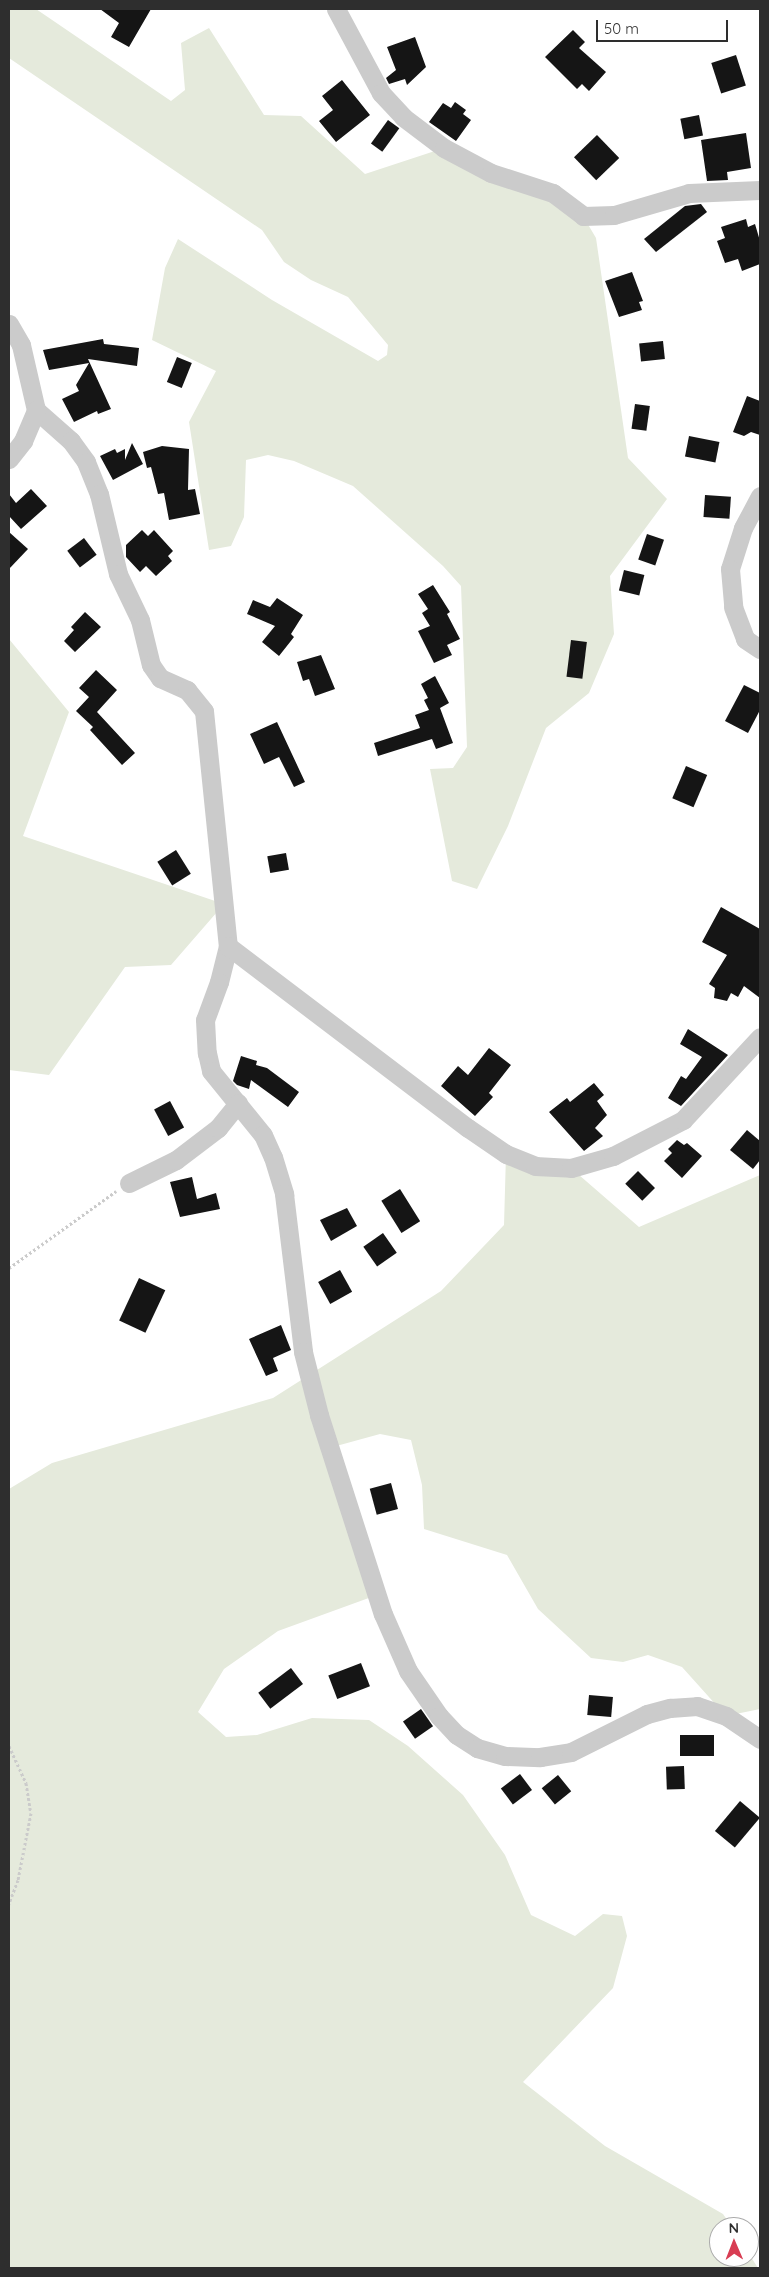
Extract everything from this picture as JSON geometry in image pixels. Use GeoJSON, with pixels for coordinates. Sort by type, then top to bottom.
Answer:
{"type":"FeatureCollection","features":[{"type":"Feature","properties":{"kind":"street"},"geometry":{"type":"LineString","coordinates":[[342,11],[381,93],[403,116],[444,148],[491,173],[553,193],[583,216],[614,215],[689,193],[760,190]]}},
{"type":"Feature","properties":{"kind":"street"},"geometry":{"type":"LineString","coordinates":[[9,324],[21,345],[36,410],[23,442],[9,459]]}},
{"type":"Feature","properties":{"kind":"street"},"geometry":{"type":"LineString","coordinates":[[36,410],[71,441],[86,462],[99,494],[118,574],[140,620],[151,665],[160,678],[187,690],[204,711],[228,946],[219,982],[205,1020],[207,1053],[211,1071],[264,1134],[284,1194],[303,1352],[346,1505],[384,1614],[408,1671],[439,1716],[476,1748],[505,1756],[540,1757],[570,1752],[647,1714],[670,1708],[697,1706],[726,1716],[760,1739]]}},
{"type":"Feature","properties":{"kind":"street"},"geometry":{"type":"LineString","coordinates":[[760,496],[743,528],[730,569],[733,607],[745,638],[760,649]]}},
{"type":"Feature","properties":{"kind":"street"},"geometry":{"type":"LineString","coordinates":[[228,946],[468,1128],[506,1154],[535,1166],[571,1168],[614,1156],[683,1120],[760,1037]]}},
{"type":"Feature","properties":{"kind":"street"},"geometry":{"type":"LineString","coordinates":[[129,1183],[176,1160],[218,1128],[238,1103]]}},
{"type":"Feature","properties":{"kind":"path"},"geometry":{"type":"LineString","coordinates":[[9,1268],[84,1211],[129,1183]]}},
{"type":"Feature","properties":{"kind":"path"},"geometry":{"type":"LineString","coordinates":[[9,1746],[26,1783],[31,1813],[18,1880],[9,1904]]}},
{"type":"Feature","properties":{"kind":"shaded area"},"geometry":{"type":"Polygon","coordinates":[[[9,9],[36,9],[171,101],[185,90],[181,43],[209,28],[264,115],[301,116],[365,174],[444,148],[583,216],[596,238],[628,458],[667,499],[610,576],[614,634],[589,693],[546,728],[508,826],[477,889],[452,881],[430,769],[453,768],[467,747],[461,586],[443,566],[353,486],[294,461],[268,455],[246,460],[244,517],[231,546],[209,550],[189,422],[216,371],[152,340],[165,268],[178,239],[272,300],[378,361],[387,355],[388,345],[348,297],[311,280],[284,262],[262,230],[9,58],[9,9]]]}},
{"type":"Feature","properties":{"kind":"shaded area"},"geometry":{"type":"Polygon","coordinates":[[[9,639],[69,712],[23,836],[224,904],[171,965],[125,967],[49,1075],[9,1070],[9,639]]]}},
{"type":"Feature","properties":{"kind":"shaded area"},"geometry":{"type":"Polygon","coordinates":[[[506,1154],[571,1168],[639,1227],[760,1175],[760,1709],[726,1716],[682,1667],[648,1655],[623,1662],[591,1658],[538,1609],[507,1555],[424,1529],[422,1485],[411,1440],[380,1434],[329,1448],[377,1595],[278,1631],[224,1669],[198,1712],[226,1737],[257,1735],[312,1718],[369,1720],[408,1746],[463,1795],[505,1855],[531,1915],[575,1936],[603,1914],[622,1916],[627,1936],[613,1988],[523,2082],[605,2146],[723,2214],[725,2217],[709,2217],[709,2267],[758,2268],[9,2268],[9,1489],[52,1463],[273,1398],[441,1291],[504,1225],[506,1154]]]}},
{"type":"Feature","properties":{"kind":"building"},"geometry":{"type":"Polygon","coordinates":[[[100,9],[151,9],[129,47],[111,37],[119,23],[100,9]]]}},
{"type":"Feature","properties":{"kind":"building"},"geometry":{"type":"Polygon","coordinates":[[[573,30],[585,42],[579,48],[606,72],[589,91],[582,84],[577,89],[545,57],[573,30]]]}},
{"type":"Feature","properties":{"kind":"building"},"geometry":{"type":"Polygon","coordinates":[[[415,37],[426,67],[407,85],[405,79],[389,84],[386,78],[396,70],[387,47],[415,37]]]}},
{"type":"Feature","properties":{"kind":"building"},"geometry":{"type":"Polygon","coordinates":[[[736,55],[746,85],[721,93],[711,63],[736,55]]]}},
{"type":"Feature","properties":{"kind":"building"},"geometry":{"type":"Polygon","coordinates":[[[342,80],[370,115],[336,142],[319,121],[333,110],[322,96],[342,80]]]}},
{"type":"Feature","properties":{"kind":"building"},"geometry":{"type":"Polygon","coordinates":[[[455,102],[466,110],[463,114],[471,120],[456,141],[429,122],[443,103],[451,108],[455,102]]]}},
{"type":"Feature","properties":{"kind":"building"},"geometry":{"type":"Polygon","coordinates":[[[699,115],[703,136],[684,139],[680,119],[699,115]]]}},
{"type":"Feature","properties":{"kind":"building"},"geometry":{"type":"Polygon","coordinates":[[[388,120],[399,128],[382,152],[371,143],[388,120]]]}},
{"type":"Feature","properties":{"kind":"building"},"geometry":{"type":"Polygon","coordinates":[[[746,133],[751,168],[727,172],[728,180],[707,181],[701,140],[746,133]]]}},
{"type":"Feature","properties":{"kind":"building"},"geometry":{"type":"Polygon","coordinates":[[[597,135],[619,158],[596,180],[574,157],[597,135]]]}},
{"type":"Feature","properties":{"kind":"building"},"geometry":{"type":"Polygon","coordinates":[[[701,204],[707,212],[656,252],[644,239],[685,206],[701,204]]]}},
{"type":"Feature","properties":{"kind":"building"},"geometry":{"type":"Polygon","coordinates":[[[746,219],[748,227],[755,224],[760,241],[760,264],[742,271],[738,259],[725,263],[717,241],[725,238],[721,227],[746,219]]]}},
{"type":"Feature","properties":{"kind":"building"},"geometry":{"type":"Polygon","coordinates":[[[632,272],[643,301],[639,302],[642,310],[619,317],[605,281],[632,272]]]}},
{"type":"Feature","properties":{"kind":"building"},"geometry":{"type":"Polygon","coordinates":[[[103,339],[104,344],[139,348],[137,366],[88,359],[111,409],[98,414],[97,411],[74,422],[62,399],[79,391],[76,385],[89,363],[49,370],[43,350],[103,339]]]}},
{"type":"Feature","properties":{"kind":"building"},"geometry":{"type":"Polygon","coordinates":[[[663,341],[665,359],[641,361],[639,344],[663,341]]]}},
{"type":"Feature","properties":{"kind":"building"},"geometry":{"type":"Polygon","coordinates":[[[177,357],[192,363],[182,388],[167,382],[177,357]]]}},
{"type":"Feature","properties":{"kind":"building"},"geometry":{"type":"Polygon","coordinates":[[[747,396],[760,401],[760,435],[751,432],[744,436],[733,432],[747,396]]]}},
{"type":"Feature","properties":{"kind":"building"},"geometry":{"type":"Polygon","coordinates":[[[635,404],[650,406],[646,431],[632,429],[635,404]]]}},
{"type":"Feature","properties":{"kind":"building"},"geometry":{"type":"Polygon","coordinates":[[[689,436],[719,442],[715,463],[685,457],[689,436]]]}},
{"type":"Feature","properties":{"kind":"building"},"geometry":{"type":"Polygon","coordinates":[[[132,443],[143,464],[113,480],[100,456],[115,449],[117,453],[125,449],[125,460],[132,443]]]}},
{"type":"Feature","properties":{"kind":"building"},"geometry":{"type":"Polygon","coordinates":[[[162,446],[189,449],[188,490],[195,489],[200,514],[169,520],[164,493],[158,494],[151,467],[147,468],[143,452],[162,446]]]}},
{"type":"Feature","properties":{"kind":"building"},"geometry":{"type":"Polygon","coordinates":[[[31,489],[47,506],[21,529],[9,516],[9,494],[16,503],[31,489]]]}},
{"type":"Feature","properties":{"kind":"building"},"geometry":{"type":"Polygon","coordinates":[[[705,495],[731,497],[729,519],[703,517],[705,495]]]}},
{"type":"Feature","properties":{"kind":"building"},"geometry":{"type":"Polygon","coordinates":[[[142,530],[148,536],[154,530],[173,551],[168,556],[172,561],[156,576],[146,566],[140,572],[126,557],[126,545],[142,530]]]}},
{"type":"Feature","properties":{"kind":"building"},"geometry":{"type":"Polygon","coordinates":[[[9,532],[28,549],[9,569],[9,532]]]}},
{"type":"Feature","properties":{"kind":"building"},"geometry":{"type":"Polygon","coordinates":[[[647,534],[664,540],[655,565],[638,560],[647,534]]]}},
{"type":"Feature","properties":{"kind":"building"},"geometry":{"type":"Polygon","coordinates":[[[84,538],[97,555],[80,567],[67,551],[84,538]]]}},
{"type":"Feature","properties":{"kind":"building"},"geometry":{"type":"Polygon","coordinates":[[[624,570],[644,575],[639,595],[619,590],[624,570]]]}},
{"type":"Feature","properties":{"kind":"building"},"geometry":{"type":"Polygon","coordinates":[[[433,585],[450,612],[447,614],[460,639],[447,645],[452,655],[434,663],[418,631],[430,626],[422,613],[428,609],[418,594],[433,585]]]}},
{"type":"Feature","properties":{"kind":"building"},"geometry":{"type":"Polygon","coordinates":[[[277,598],[303,615],[291,634],[294,637],[279,656],[262,642],[275,626],[247,614],[253,600],[270,607],[277,598]]]}},
{"type":"Feature","properties":{"kind":"building"},"geometry":{"type":"Polygon","coordinates":[[[85,612],[101,627],[75,652],[64,641],[74,630],[71,627],[85,612]]]}},
{"type":"Feature","properties":{"kind":"building"},"geometry":{"type":"Polygon","coordinates":[[[571,640],[587,642],[582,679],[566,677],[571,640]]]}},
{"type":"Feature","properties":{"kind":"building"},"geometry":{"type":"Polygon","coordinates":[[[321,655],[335,689],[315,696],[309,679],[303,681],[297,662],[321,655]]]}},
{"type":"Feature","properties":{"kind":"building"},"geometry":{"type":"Polygon","coordinates":[[[96,670],[117,690],[97,712],[135,753],[122,765],[90,730],[93,727],[76,711],[89,697],[79,688],[96,670]]]}},
{"type":"Feature","properties":{"kind":"building"},"geometry":{"type":"Polygon","coordinates":[[[435,676],[449,703],[440,708],[453,743],[436,749],[432,739],[378,756],[374,743],[420,728],[415,715],[429,710],[424,700],[428,698],[421,684],[435,676]]]}},
{"type":"Feature","properties":{"kind":"building"},"geometry":{"type":"Polygon","coordinates":[[[744,685],[760,693],[760,710],[748,733],[725,721],[744,685]]]}},
{"type":"Feature","properties":{"kind":"building"},"geometry":{"type":"Polygon","coordinates":[[[277,722],[305,782],[294,787],[279,757],[264,764],[250,734],[277,722]]]}},
{"type":"Feature","properties":{"kind":"building"},"geometry":{"type":"Polygon","coordinates":[[[686,766],[707,775],[693,807],[672,798],[686,766]]]}},
{"type":"Feature","properties":{"kind":"building"},"geometry":{"type":"Polygon","coordinates":[[[176,850],[191,874],[172,885],[157,862],[176,850]]]}},
{"type":"Feature","properties":{"kind":"building"},"geometry":{"type":"Polygon","coordinates":[[[286,853],[289,870],[270,873],[267,856],[286,853]]]}},
{"type":"Feature","properties":{"kind":"building"},"geometry":{"type":"Polygon","coordinates":[[[721,907],[760,929],[760,998],[744,986],[738,997],[731,993],[727,1001],[714,998],[715,988],[709,984],[727,955],[702,942],[721,907]]]}},
{"type":"Feature","properties":{"kind":"building"},"geometry":{"type":"Polygon","coordinates":[[[688,1029],[728,1055],[681,1106],[668,1098],[681,1076],[686,1079],[702,1057],[680,1044],[688,1029]]]}},
{"type":"Feature","properties":{"kind":"building"},"geometry":{"type":"Polygon","coordinates":[[[489,1048],[511,1065],[489,1093],[493,1097],[475,1116],[441,1086],[458,1066],[468,1075],[489,1048]]]}},
{"type":"Feature","properties":{"kind":"building"},"geometry":{"type":"Polygon","coordinates":[[[241,1056],[257,1061],[256,1065],[267,1068],[299,1092],[288,1107],[251,1080],[249,1089],[237,1085],[233,1081],[241,1056]]]}},
{"type":"Feature","properties":{"kind":"building"},"geometry":{"type":"Polygon","coordinates":[[[594,1083],[604,1095],[597,1101],[607,1115],[595,1128],[603,1136],[584,1151],[549,1112],[567,1098],[570,1102],[594,1083]]]}},
{"type":"Feature","properties":{"kind":"building"},"geometry":{"type":"Polygon","coordinates":[[[170,1101],[184,1127],[168,1136],[154,1109],[170,1101]]]}},
{"type":"Feature","properties":{"kind":"building"},"geometry":{"type":"Polygon","coordinates":[[[747,1130],[760,1141],[760,1160],[753,1169],[730,1150],[747,1130]]]}},
{"type":"Feature","properties":{"kind":"building"},"geometry":{"type":"Polygon","coordinates":[[[677,1140],[684,1145],[687,1143],[702,1156],[682,1178],[664,1161],[672,1153],[668,1149],[677,1140]]]}},
{"type":"Feature","properties":{"kind":"building"},"geometry":{"type":"Polygon","coordinates":[[[638,1171],[655,1188],[642,1201],[625,1184],[638,1171]]]}},
{"type":"Feature","properties":{"kind":"building"},"geometry":{"type":"Polygon","coordinates":[[[192,1177],[197,1199],[216,1193],[220,1209],[180,1217],[170,1182],[192,1177]]]}},
{"type":"Feature","properties":{"kind":"building"},"geometry":{"type":"Polygon","coordinates":[[[400,1189],[420,1221],[401,1233],[381,1201],[400,1189]]]}},
{"type":"Feature","properties":{"kind":"building"},"geometry":{"type":"Polygon","coordinates":[[[347,1208],[357,1226],[331,1241],[320,1220],[347,1208]]]}},
{"type":"Feature","properties":{"kind":"building"},"geometry":{"type":"Polygon","coordinates":[[[383,1233],[397,1253],[377,1266],[363,1247],[383,1233]]]}},
{"type":"Feature","properties":{"kind":"building"},"geometry":{"type":"Polygon","coordinates":[[[340,1270],[352,1292],[330,1304],[318,1282],[340,1270]]]}},
{"type":"Feature","properties":{"kind":"building"},"geometry":{"type":"Polygon","coordinates":[[[139,1278],[165,1290],[145,1333],[119,1321],[139,1278]]]}},
{"type":"Feature","properties":{"kind":"building"},"geometry":{"type":"Polygon","coordinates":[[[281,1325],[291,1350],[273,1358],[278,1371],[266,1376],[249,1339],[281,1325]]]}},
{"type":"Feature","properties":{"kind":"building"},"geometry":{"type":"Polygon","coordinates":[[[391,1483],[398,1509],[377,1515],[370,1489],[391,1483]]]}},
{"type":"Feature","properties":{"kind":"building"},"geometry":{"type":"Polygon","coordinates":[[[361,1663],[370,1686],[337,1699],[328,1676],[361,1663]]]}},
{"type":"Feature","properties":{"kind":"building"},"geometry":{"type":"Polygon","coordinates":[[[291,1668],[303,1684],[270,1709],[258,1693],[291,1668]]]}},
{"type":"Feature","properties":{"kind":"building"},"geometry":{"type":"Polygon","coordinates":[[[589,1695],[613,1697],[611,1717],[587,1715],[589,1695]]]}},
{"type":"Feature","properties":{"kind":"building"},"geometry":{"type":"Polygon","coordinates":[[[421,1709],[433,1726],[415,1739],[403,1722],[421,1709]]]}},
{"type":"Feature","properties":{"kind":"building"},"geometry":{"type":"Polygon","coordinates":[[[680,1735],[714,1735],[714,1756],[680,1756],[680,1735]]]}},
{"type":"Feature","properties":{"kind":"building"},"geometry":{"type":"Polygon","coordinates":[[[684,1766],[685,1789],[667,1790],[666,1767],[684,1766]]]}},
{"type":"Feature","properties":{"kind":"building"},"geometry":{"type":"Polygon","coordinates":[[[520,1774],[532,1790],[513,1804],[501,1788],[520,1774]]]}},
{"type":"Feature","properties":{"kind":"building"},"geometry":{"type":"Polygon","coordinates":[[[558,1775],[571,1791],[555,1805],[542,1788],[558,1775]]]}},
{"type":"Feature","properties":{"kind":"building"},"geometry":{"type":"Polygon","coordinates":[[[740,1801],[760,1818],[735,1848],[715,1831],[740,1801]]]}}]}
